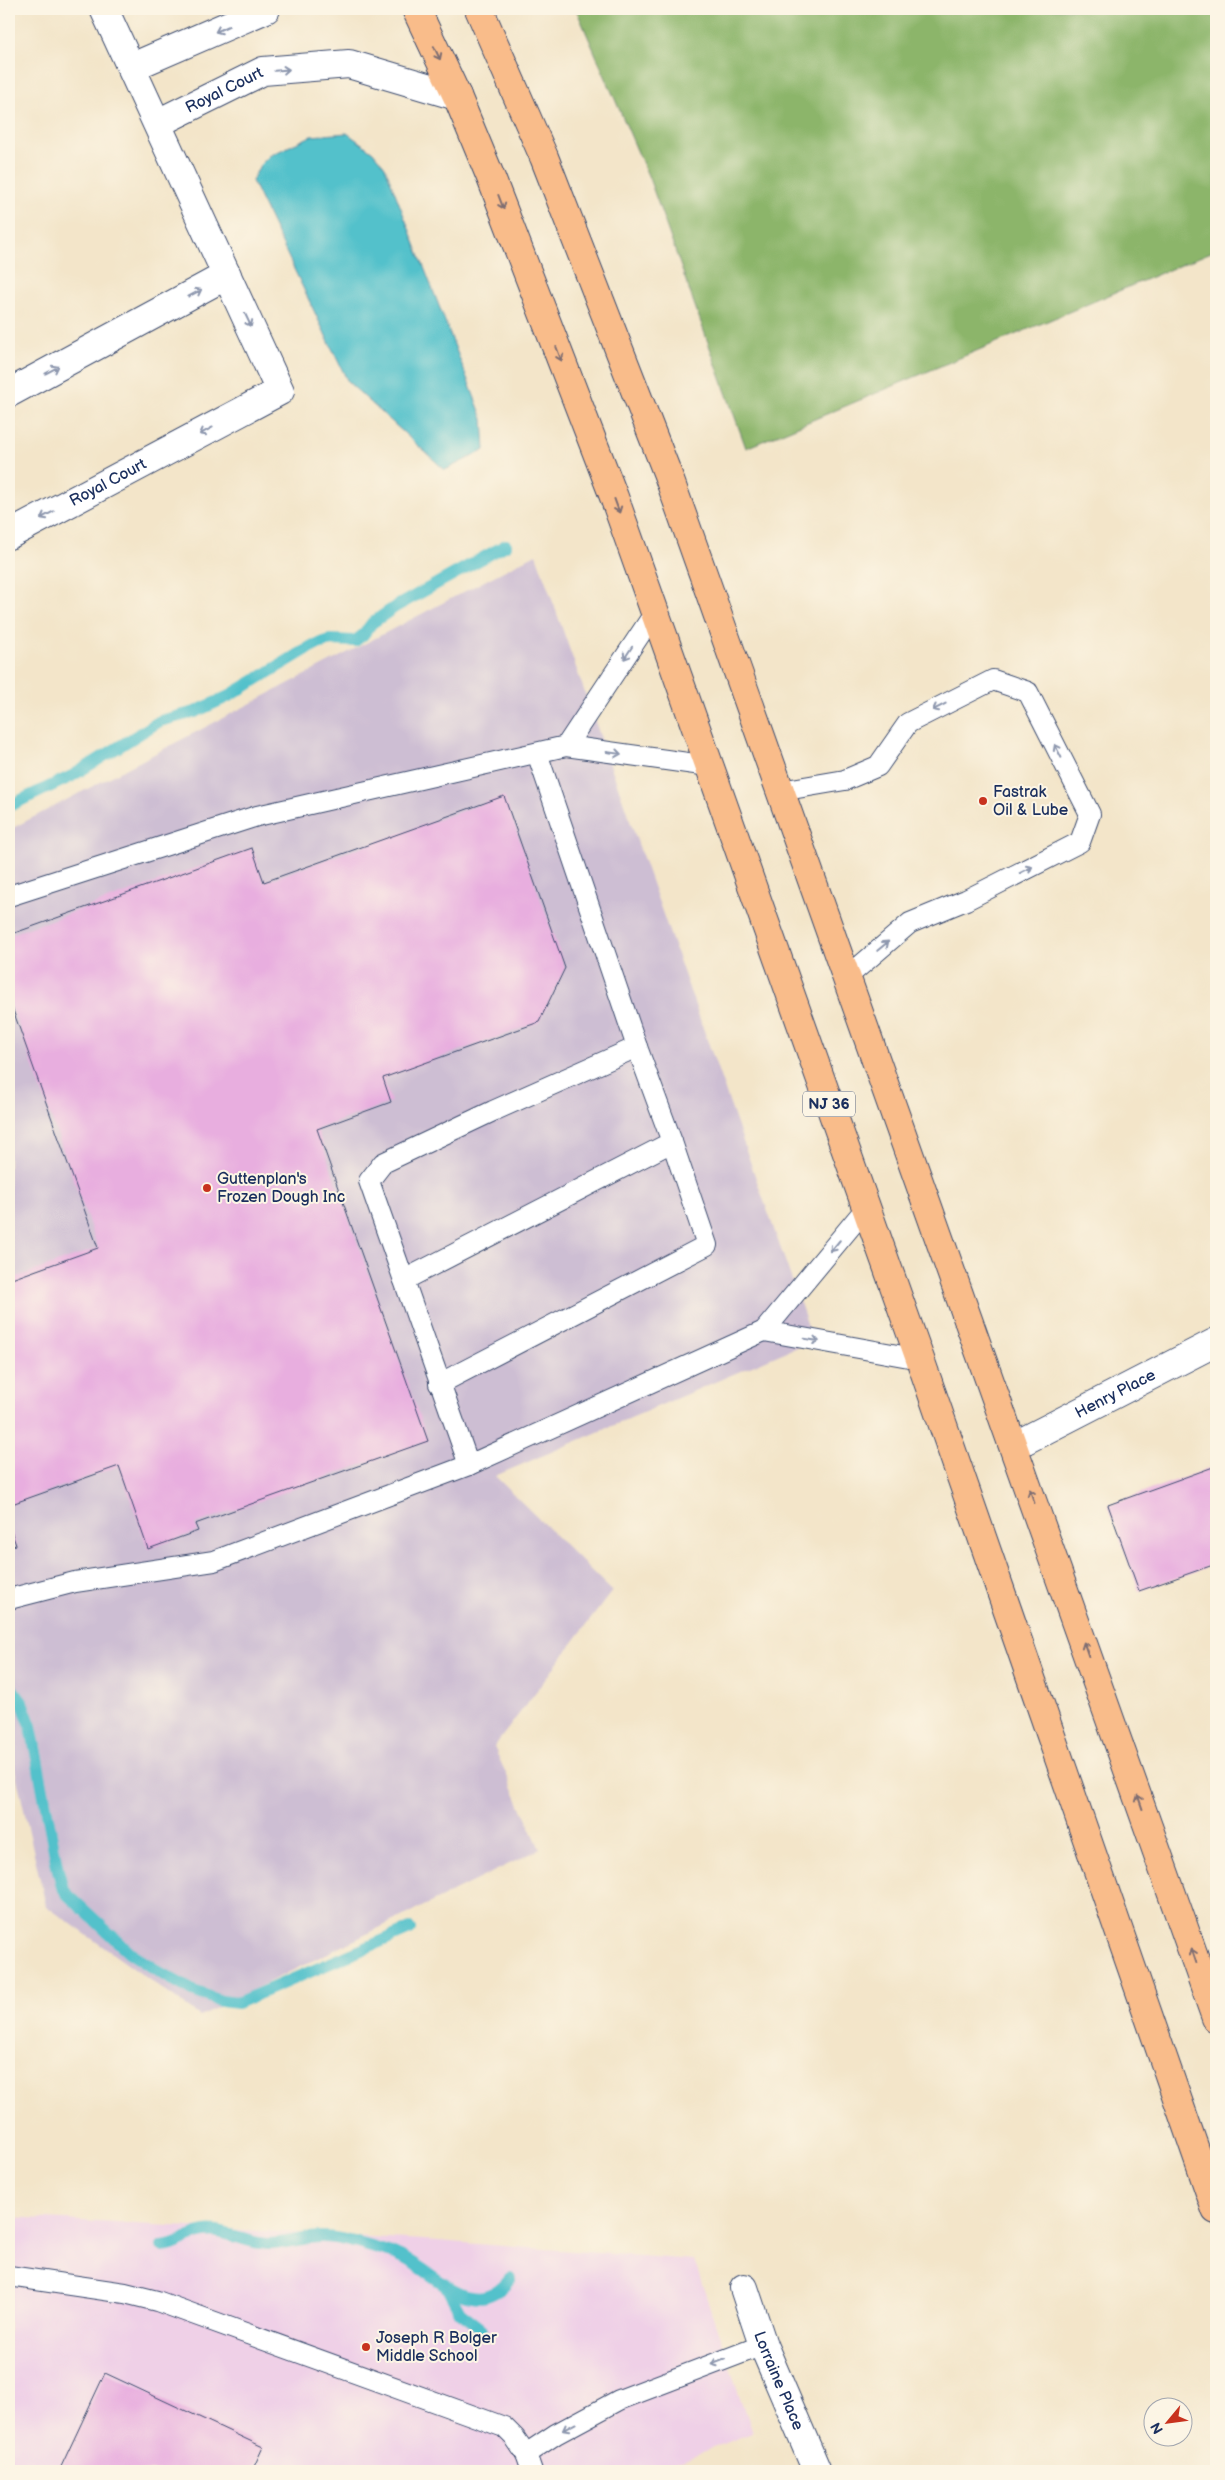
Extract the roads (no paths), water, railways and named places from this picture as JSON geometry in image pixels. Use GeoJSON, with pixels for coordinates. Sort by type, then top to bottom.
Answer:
{"type":"FeatureCollection","features":[{"type":"Feature","properties":{"kind":"highway","name":"NJ 36"},"geometry":{"type":"LineString","coordinates":[[416,9],[457,96],[491,178],[614,497],[920,1358],[1216,2210]]}},
{"type":"Feature","properties":{"kind":"highway"},"geometry":{"type":"LineString","coordinates":[[480,9],[544,157],[621,349],[1014,1446],[1216,2018]]}},
{"type":"Feature","properties":{"kind":"street"},"geometry":{"type":"LineString","coordinates":[[104,9],[158,123]]}},
{"type":"Feature","properties":{"kind":"street"},"geometry":{"type":"LineString","coordinates":[[132,67],[266,9]]}},
{"type":"Feature","properties":{"kind":"street","name":"Royal Court"},"geometry":{"type":"LineString","coordinates":[[9,535],[280,392],[158,123],[263,71],[272,70],[349,64],[457,96]]}},
{"type":"Feature","properties":{"kind":"street"},"geometry":{"type":"LineString","coordinates":[[9,393],[227,276]]}},
{"type":"Feature","properties":{"kind":"street","name":"Henry Place"},"geometry":{"type":"LineString","coordinates":[[1014,1446],[1216,1342]]}},
{"type":"Feature","properties":{"kind":"street","name":"Lorraine Place"},"geometry":{"type":"LineString","coordinates":[[744,2288],[763,2345],[817,2471]]}},
{"type":"Feature","properties":{"kind":"lane"},"geometry":{"type":"LineString","coordinates":[[566,746],[655,612]]}},
{"type":"Feature","properties":{"kind":"lane"},"geometry":{"type":"LineString","coordinates":[[780,790],[845,780],[878,766],[908,723],[994,680],[1028,692],[1090,814],[1080,842],[966,900],[910,923],[846,978]]}},
{"type":"Feature","properties":{"kind":"lane"},"geometry":{"type":"LineString","coordinates":[[9,896],[257,816],[566,746],[709,766]]}},
{"type":"Feature","properties":{"kind":"lane"},"geometry":{"type":"LineString","coordinates":[[439,1384],[707,1244],[637,1047],[537,753]]}},
{"type":"Feature","properties":{"kind":"lane"},"geometry":{"type":"LineString","coordinates":[[468,1465],[370,1181],[383,1163],[493,1111],[637,1047]]}},
{"type":"Feature","properties":{"kind":"lane"},"geometry":{"type":"LineString","coordinates":[[404,1280],[672,1142]]}},
{"type":"Feature","properties":{"kind":"lane"},"geometry":{"type":"LineString","coordinates":[[9,1599],[75,1582],[214,1561],[468,1465],[764,1332],[866,1208]]}},
{"type":"Feature","properties":{"kind":"lane"},"geometry":{"type":"LineString","coordinates":[[764,1332],[920,1358]]}},
{"type":"Feature","properties":{"kind":"lane"},"geometry":{"type":"LineString","coordinates":[[9,2276],[125,2293],[156,2301],[504,2427],[515,2438],[529,2463],[556,2434],[619,2400],[763,2345]]}},
{"type":"Feature","properties":{"kind":"water"},"geometry":{"type":"Polygon","coordinates":[[[347,133],[373,152],[385,167],[483,419],[485,450],[445,470],[348,382],[252,181],[260,165],[269,156],[311,136],[347,133]]]}},
{"type":"Feature","properties":{"kind":"waterway"},"geometry":{"type":"LineString","coordinates":[[9,806],[72,776],[160,721],[195,712],[227,697],[312,646],[330,640],[355,641],[363,635],[372,623],[395,607],[506,545]]}},
{"type":"Feature","properties":{"kind":"waterway"},"geometry":{"type":"LineString","coordinates":[[9,1685],[22,1702],[31,1726],[62,1886],[67,1894],[129,1952],[159,1972],[193,1991],[221,2001],[237,2003],[410,1929]]}},
{"type":"Feature","properties":{"kind":"waterway"},"geometry":{"type":"LineString","coordinates":[[162,2247],[174,2245],[205,2232],[229,2234],[252,2242],[268,2244],[314,2237],[330,2237],[348,2240],[407,2259],[451,2288],[466,2295],[481,2297],[496,2292],[510,2278]]}},
{"type":"Feature","properties":{"kind":"waterway"},"geometry":{"type":"LineString","coordinates":[[447,2288],[460,2312],[482,2329]]}},
{"type":"Feature","properties":{"kind":"place","name":"Fastrak Oil & Lube"},"geometry":{"type":"Point","coordinates":[983,801]}},
{"type":"Feature","properties":{"kind":"place","name":"Guttenplan's Frozen Dough Inc"},"geometry":{"type":"Point","coordinates":[207,1188]}},
{"type":"Feature","properties":{"kind":"place","name":"Joseph R Bolger Middle School"},"geometry":{"type":"Point","coordinates":[366,2347]}}]}
